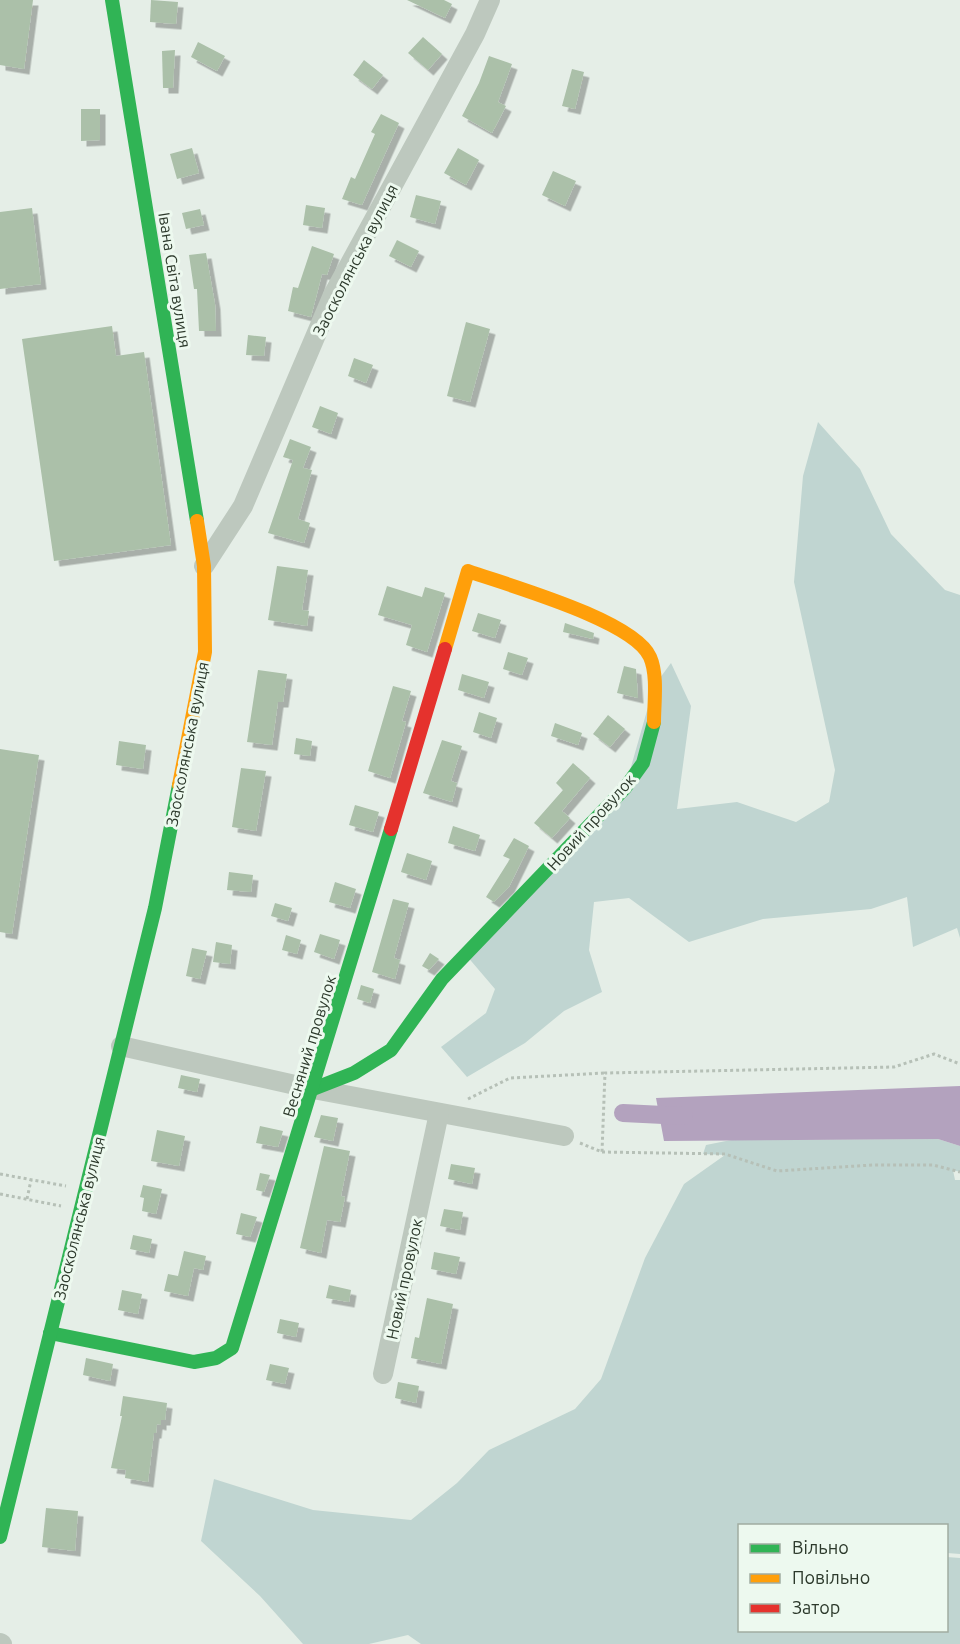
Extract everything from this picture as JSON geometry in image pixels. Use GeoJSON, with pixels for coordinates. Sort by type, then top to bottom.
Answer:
{"type":"FeatureCollection","features":[{"type":"Feature","properties":{"kind":"street","name":"Івана Світа вулиця"},"geometry":{"type":"LineString","coordinates":[[112,0],[204,566]]}},
{"type":"Feature","properties":{"kind":"street","name":"Заосколянська вулиця"},"geometry":{"type":"LineString","coordinates":[[0,1537],[155,908],[205,652],[204,566],[243,507],[333,295],[475,34],[490,0]]}},
{"type":"Feature","properties":{"kind":"street","name":"Весняний провулок"},"geometry":{"type":"LineString","coordinates":[[50,1333],[195,1362],[216,1358],[232,1348],[314,1089],[468,572]]}},
{"type":"Feature","properties":{"kind":"street","name":"Новий провулок"},"geometry":{"type":"LineString","coordinates":[[314,1089],[354,1073],[391,1050],[442,979],[625,788],[643,763],[654,725],[654,686],[650,657],[634,637],[601,619],[468,572]]}},
{"type":"Feature","properties":{"kind":"street"},"geometry":{"type":"LineString","coordinates":[[121,1046],[314,1089],[564,1136]]}},
{"type":"Feature","properties":{"kind":"street","name":"Новий провулок"},"geometry":{"type":"LineString","coordinates":[[383,1374],[439,1113]]}},
{"type":"Feature","properties":{"kind":"path"},"geometry":{"type":"LineString","coordinates":[[439,1113],[510,1078],[605,1073],[894,1067],[934,1054],[960,1064]]}},
{"type":"Feature","properties":{"kind":"path"},"geometry":{"type":"LineString","coordinates":[[602,1152],[605,1073]]}},
{"type":"Feature","properties":{"kind":"path"},"geometry":{"type":"LineString","coordinates":[[564,1136],[602,1152],[726,1154],[777,1172],[913,1165],[933,1165],[960,1172]]}},
{"type":"Feature","properties":{"kind":"path"},"geometry":{"type":"LineString","coordinates":[[0,1174],[86,1189]]}},
{"type":"Feature","properties":{"kind":"path"},"geometry":{"type":"LineString","coordinates":[[27,1199],[31,1180]]}},
{"type":"Feature","properties":{"kind":"path"},"geometry":{"type":"LineString","coordinates":[[0,1194],[81,1209]]}},
{"type":"Feature","properties":{"kind":"shaded area"},"geometry":{"type":"Polygon","coordinates":[[[818,422],[860,469],[891,534],[945,590],[960,595],[960,938],[957,928],[913,947],[907,897],[871,909],[763,919],[689,942],[629,898],[594,902],[589,950],[602,992],[564,1011],[525,1043],[467,1077],[441,1047],[486,1013],[495,989],[466,955],[625,788],[654,686],[671,663],[691,706],[677,809],[737,802],[796,822],[829,802],[835,770],[794,582],[803,476],[818,422]]]}},
{"type":"Feature","properties":{"kind":"shaded area"},"geometry":{"type":"Polygon","coordinates":[[[960,1086],[960,1146],[938,1139],[664,1141],[656,1098],[960,1086]]]}},
{"type":"Feature","properties":{"kind":"shaded area"},"geometry":{"type":"Polygon","coordinates":[[[938,1139],[960,1146],[960,1172],[953,1170],[955,1180],[960,1180],[960,1554],[948,1553],[948,1524],[738,1524],[738,1632],[948,1632],[948,1557],[960,1558],[960,1644],[421,1644],[408,1635],[369,1644],[303,1644],[260,1596],[201,1541],[214,1479],[313,1510],[411,1520],[457,1483],[489,1450],[575,1409],[601,1379],[645,1258],[684,1184],[725,1155],[703,1154],[706,1145],[731,1140],[938,1139]]]}},
{"type":"Feature","properties":{"kind":"building"},"geometry":{"type":"Polygon","coordinates":[[[0,0],[33,0],[24,69],[0,65],[0,0]]]}},
{"type":"Feature","properties":{"kind":"building"},"geometry":{"type":"Polygon","coordinates":[[[151,0],[178,2],[176,24],[150,22],[151,0]]]}},
{"type":"Feature","properties":{"kind":"building"},"geometry":{"type":"Polygon","coordinates":[[[407,0],[444,0],[452,4],[445,18],[407,0]]]}},
{"type":"Feature","properties":{"kind":"building"},"geometry":{"type":"Polygon","coordinates":[[[423,37],[442,54],[428,70],[408,53],[423,37]]]}},
{"type":"Feature","properties":{"kind":"building"},"geometry":{"type":"Polygon","coordinates":[[[198,42],[225,56],[217,71],[191,57],[198,42]]]}},
{"type":"Feature","properties":{"kind":"building"},"geometry":{"type":"Polygon","coordinates":[[[175,50],[173,88],[163,88],[162,51],[175,50]]]}},
{"type":"Feature","properties":{"kind":"building"},"geometry":{"type":"Polygon","coordinates":[[[489,56],[512,64],[498,102],[506,106],[492,133],[462,116],[479,83],[489,56]]]}},
{"type":"Feature","properties":{"kind":"building"},"geometry":{"type":"Polygon","coordinates":[[[364,60],[383,75],[372,89],[353,75],[364,60]]]}},
{"type":"Feature","properties":{"kind":"building"},"geometry":{"type":"Polygon","coordinates":[[[572,69],[584,72],[575,109],[562,106],[572,69]]]}},
{"type":"Feature","properties":{"kind":"building"},"geometry":{"type":"Polygon","coordinates":[[[81,109],[100,109],[100,140],[81,141],[81,109]]]}},
{"type":"Feature","properties":{"kind":"building"},"geometry":{"type":"Polygon","coordinates":[[[381,114],[399,123],[362,205],[342,199],[351,177],[355,179],[375,134],[371,132],[381,114]]]}},
{"type":"Feature","properties":{"kind":"building"},"geometry":{"type":"Polygon","coordinates":[[[192,148],[199,173],[177,179],[170,154],[192,148]]]}},
{"type":"Feature","properties":{"kind":"building"},"geometry":{"type":"Polygon","coordinates":[[[458,148],[479,160],[466,185],[444,173],[458,148]]]}},
{"type":"Feature","properties":{"kind":"building"},"geometry":{"type":"Polygon","coordinates":[[[553,171],[576,181],[565,206],[542,195],[553,171]]]}},
{"type":"Feature","properties":{"kind":"building"},"geometry":{"type":"Polygon","coordinates":[[[416,195],[441,201],[435,224],[410,217],[416,195]]]}},
{"type":"Feature","properties":{"kind":"building"},"geometry":{"type":"Polygon","coordinates":[[[306,205],[325,208],[322,228],[303,225],[306,205]]]}},
{"type":"Feature","properties":{"kind":"building"},"geometry":{"type":"Polygon","coordinates":[[[32,208],[41,284],[0,289],[0,212],[32,208]]]}},
{"type":"Feature","properties":{"kind":"building"},"geometry":{"type":"Polygon","coordinates":[[[200,209],[204,225],[186,229],[182,213],[200,209]]]}},
{"type":"Feature","properties":{"kind":"building"},"geometry":{"type":"Polygon","coordinates":[[[397,240],[419,251],[411,267],[389,256],[397,240]]]}},
{"type":"Feature","properties":{"kind":"building"},"geometry":{"type":"Polygon","coordinates":[[[312,246],[334,254],[327,275],[322,274],[311,317],[288,311],[293,287],[298,288],[312,246]]]}},
{"type":"Feature","properties":{"kind":"building"},"geometry":{"type":"Polygon","coordinates":[[[206,253],[215,304],[216,331],[199,331],[197,289],[194,289],[189,255],[206,253]]]}},
{"type":"Feature","properties":{"kind":"building"},"geometry":{"type":"Polygon","coordinates":[[[466,322],[490,329],[470,402],[447,396],[466,322]]]}},
{"type":"Feature","properties":{"kind":"building"},"geometry":{"type":"Polygon","coordinates":[[[112,326],[116,356],[144,352],[171,545],[54,561],[22,339],[112,326]]]}},
{"type":"Feature","properties":{"kind":"building"},"geometry":{"type":"Polygon","coordinates":[[[248,335],[266,337],[264,356],[246,355],[248,335]]]}},
{"type":"Feature","properties":{"kind":"building"},"geometry":{"type":"Polygon","coordinates":[[[354,358],[373,365],[366,383],[348,376],[354,358]]]}},
{"type":"Feature","properties":{"kind":"building"},"geometry":{"type":"Polygon","coordinates":[[[320,406],[338,413],[331,434],[312,427],[320,406]]]}},
{"type":"Feature","properties":{"kind":"building"},"geometry":{"type":"Polygon","coordinates":[[[290,439],[311,447],[303,468],[312,470],[298,519],[310,523],[304,543],[268,533],[293,460],[283,457],[290,439]]]}},
{"type":"Feature","properties":{"kind":"building"},"geometry":{"type":"Polygon","coordinates":[[[277,566],[308,570],[302,610],[309,611],[307,626],[268,620],[277,566]]]}},
{"type":"Feature","properties":{"kind":"building"},"geometry":{"type":"Polygon","coordinates":[[[387,586],[422,597],[425,587],[445,593],[427,652],[406,645],[412,625],[378,615],[387,586]]]}},
{"type":"Feature","properties":{"kind":"building"},"geometry":{"type":"Polygon","coordinates":[[[478,613],[501,620],[495,638],[472,631],[478,613]]]}},
{"type":"Feature","properties":{"kind":"building"},"geometry":{"type":"Polygon","coordinates":[[[565,623],[594,633],[593,639],[563,632],[565,623]]]}},
{"type":"Feature","properties":{"kind":"building"},"geometry":{"type":"Polygon","coordinates":[[[508,652],[528,658],[522,675],[503,669],[508,652]]]}},
{"type":"Feature","properties":{"kind":"building"},"geometry":{"type":"Polygon","coordinates":[[[624,666],[636,669],[638,698],[617,693],[624,666]]]}},
{"type":"Feature","properties":{"kind":"building"},"geometry":{"type":"Polygon","coordinates":[[[258,670],[287,674],[283,702],[278,702],[272,745],[247,742],[258,670]]]}},
{"type":"Feature","properties":{"kind":"building"},"geometry":{"type":"Polygon","coordinates":[[[462,674],[489,682],[484,698],[458,690],[462,674]]]}},
{"type":"Feature","properties":{"kind":"building"},"geometry":{"type":"Polygon","coordinates":[[[393,686],[411,691],[402,721],[406,722],[390,778],[368,771],[393,686]]]}},
{"type":"Feature","properties":{"kind":"building"},"geometry":{"type":"Polygon","coordinates":[[[479,712],[497,718],[491,738],[473,732],[479,712]]]}},
{"type":"Feature","properties":{"kind":"building"},"geometry":{"type":"Polygon","coordinates":[[[608,715],[625,729],[610,747],[593,734],[608,715]]]}},
{"type":"Feature","properties":{"kind":"building"},"geometry":{"type":"Polygon","coordinates":[[[555,723],[582,733],[578,745],[551,736],[555,723]]]}},
{"type":"Feature","properties":{"kind":"building"},"geometry":{"type":"Polygon","coordinates":[[[296,738],[312,741],[310,756],[294,754],[296,738]]]}},
{"type":"Feature","properties":{"kind":"building"},"geometry":{"type":"Polygon","coordinates":[[[442,740],[462,746],[451,781],[457,783],[452,802],[423,793],[442,740]]]}},
{"type":"Feature","properties":{"kind":"building"},"geometry":{"type":"Polygon","coordinates":[[[119,741],[146,745],[143,769],[116,765],[119,741]]]}},
{"type":"Feature","properties":{"kind":"building"},"geometry":{"type":"Polygon","coordinates":[[[0,749],[39,755],[12,934],[0,932],[0,749]]]}},
{"type":"Feature","properties":{"kind":"building"},"geometry":{"type":"Polygon","coordinates":[[[573,763],[590,778],[562,811],[570,818],[552,838],[534,823],[563,790],[556,783],[573,763]]]}},
{"type":"Feature","properties":{"kind":"building"},"geometry":{"type":"Polygon","coordinates":[[[241,768],[266,771],[256,831],[232,827],[241,768]]]}},
{"type":"Feature","properties":{"kind":"building"},"geometry":{"type":"Polygon","coordinates":[[[355,805],[379,812],[373,832],[349,825],[355,805]]]}},
{"type":"Feature","properties":{"kind":"building"},"geometry":{"type":"Polygon","coordinates":[[[453,826],[480,835],[475,851],[448,843],[453,826]]]}},
{"type":"Feature","properties":{"kind":"building"},"geometry":{"type":"Polygon","coordinates":[[[514,838],[529,846],[509,887],[494,902],[486,897],[510,859],[503,856],[514,838]]]}},
{"type":"Feature","properties":{"kind":"building"},"geometry":{"type":"Polygon","coordinates":[[[407,853],[432,861],[426,880],[401,872],[407,853]]]}},
{"type":"Feature","properties":{"kind":"building"},"geometry":{"type":"Polygon","coordinates":[[[229,872],[253,875],[251,892],[227,890],[229,872]]]}},
{"type":"Feature","properties":{"kind":"building"},"geometry":{"type":"Polygon","coordinates":[[[335,882],[356,889],[350,908],[329,902],[335,882]]]}},
{"type":"Feature","properties":{"kind":"building"},"geometry":{"type":"Polygon","coordinates":[[[393,899],[409,903],[394,958],[400,960],[395,979],[372,972],[393,899]]]}},
{"type":"Feature","properties":{"kind":"building"},"geometry":{"type":"Polygon","coordinates":[[[275,903],[292,908],[288,921],[271,916],[275,903]]]}},
{"type":"Feature","properties":{"kind":"building"},"geometry":{"type":"Polygon","coordinates":[[[320,934],[340,940],[334,959],[314,952],[320,934]]]}},
{"type":"Feature","properties":{"kind":"building"},"geometry":{"type":"Polygon","coordinates":[[[286,935],[301,940],[297,954],[282,950],[286,935]]]}},
{"type":"Feature","properties":{"kind":"building"},"geometry":{"type":"Polygon","coordinates":[[[216,942],[232,945],[230,964],[213,962],[216,942]]]}},
{"type":"Feature","properties":{"kind":"building"},"geometry":{"type":"Polygon","coordinates":[[[192,948],[207,951],[200,979],[186,976],[192,948]]]}},
{"type":"Feature","properties":{"kind":"building"},"geometry":{"type":"Polygon","coordinates":[[[430,953],[439,959],[429,970],[422,966],[430,953]]]}},
{"type":"Feature","properties":{"kind":"building"},"geometry":{"type":"Polygon","coordinates":[[[361,985],[374,989],[370,1003],[357,999],[361,985]]]}},
{"type":"Feature","properties":{"kind":"building"},"geometry":{"type":"Polygon","coordinates":[[[181,1075],[200,1079],[197,1092],[178,1088],[181,1075]]]}},
{"type":"Feature","properties":{"kind":"building"},"geometry":{"type":"Polygon","coordinates":[[[321,1115],[338,1118],[333,1141],[314,1137],[321,1115]]]}},
{"type":"Feature","properties":{"kind":"building"},"geometry":{"type":"Polygon","coordinates":[[[260,1126],[283,1131],[278,1147],[256,1143],[260,1126]]]}},
{"type":"Feature","properties":{"kind":"building"},"geometry":{"type":"Polygon","coordinates":[[[157,1130],[185,1136],[179,1166],[151,1161],[157,1130]]]}},
{"type":"Feature","properties":{"kind":"building"},"geometry":{"type":"Polygon","coordinates":[[[324,1146],[350,1151],[341,1196],[345,1197],[340,1222],[327,1220],[321,1253],[300,1248],[324,1146]]]}},
{"type":"Feature","properties":{"kind":"building"},"geometry":{"type":"Polygon","coordinates":[[[451,1164],[475,1168],[472,1184],[448,1179],[451,1164]]]}},
{"type":"Feature","properties":{"kind":"building"},"geometry":{"type":"Polygon","coordinates":[[[260,1173],[270,1175],[264,1192],[256,1190],[260,1173]]]}},
{"type":"Feature","properties":{"kind":"building"},"geometry":{"type":"Polygon","coordinates":[[[143,1185],[162,1189],[156,1214],[142,1211],[144,1198],[140,1197],[143,1185]]]}},
{"type":"Feature","properties":{"kind":"building"},"geometry":{"type":"Polygon","coordinates":[[[444,1209],[463,1212],[460,1230],[440,1226],[444,1209]]]}},
{"type":"Feature","properties":{"kind":"building"},"geometry":{"type":"Polygon","coordinates":[[[241,1213],[257,1217],[250,1237],[236,1234],[241,1213]]]}},
{"type":"Feature","properties":{"kind":"building"},"geometry":{"type":"Polygon","coordinates":[[[133,1235],[152,1239],[149,1253],[130,1249],[133,1235]]]}},
{"type":"Feature","properties":{"kind":"building"},"geometry":{"type":"Polygon","coordinates":[[[184,1251],[206,1256],[203,1270],[194,1268],[188,1296],[164,1291],[168,1274],[178,1276],[184,1251]]]}},
{"type":"Feature","properties":{"kind":"building"},"geometry":{"type":"Polygon","coordinates":[[[434,1252],[460,1257],[456,1274],[431,1269],[434,1252]]]}},
{"type":"Feature","properties":{"kind":"building"},"geometry":{"type":"Polygon","coordinates":[[[329,1285],[351,1290],[349,1302],[326,1298],[329,1285]]]}},
{"type":"Feature","properties":{"kind":"building"},"geometry":{"type":"Polygon","coordinates":[[[122,1290],[142,1294],[138,1314],[118,1310],[122,1290]]]}},
{"type":"Feature","properties":{"kind":"building"},"geometry":{"type":"Polygon","coordinates":[[[427,1298],[453,1304],[441,1364],[411,1358],[415,1337],[419,1338],[427,1298]]]}},
{"type":"Feature","properties":{"kind":"building"},"geometry":{"type":"Polygon","coordinates":[[[280,1319],[299,1323],[296,1337],[277,1333],[280,1319]]]}},
{"type":"Feature","properties":{"kind":"building"},"geometry":{"type":"Polygon","coordinates":[[[86,1358],[113,1364],[110,1381],[83,1375],[86,1358]]]}},
{"type":"Feature","properties":{"kind":"building"},"geometry":{"type":"Polygon","coordinates":[[[270,1364],[289,1368],[285,1384],[266,1380],[270,1364]]]}},
{"type":"Feature","properties":{"kind":"building"},"geometry":{"type":"Polygon","coordinates":[[[398,1382],[419,1386],[416,1403],[395,1398],[398,1382]]]}},
{"type":"Feature","properties":{"kind":"building"},"geometry":{"type":"Polygon","coordinates":[[[123,1396],[167,1403],[165,1420],[161,1420],[161,1425],[157,1424],[156,1433],[154,1433],[148,1482],[125,1478],[126,1470],[111,1468],[122,1416],[120,1416],[123,1396]]]}},
{"type":"Feature","properties":{"kind":"building"},"geometry":{"type":"Polygon","coordinates":[[[46,1508],[78,1511],[75,1551],[42,1547],[46,1508]]]}},
{"type":"Feature","properties":{"kind":"waterway"},"geometry":{"type":"LineString","coordinates":[[623,1113],[684,1116]]}},
{"type":"Feature","properties":{"kind":"traffic: fast"},"geometry":{"type":"LineString","coordinates":[[112,0],[197,521]]}},
{"type":"Feature","properties":{"kind":"traffic: fast"},"geometry":{"type":"LineString","coordinates":[[313,1089],[354,1073],[391,1050],[442,979],[625,788],[643,763],[654,722]]}},
{"type":"Feature","properties":{"kind":"traffic: fast"},"geometry":{"type":"LineString","coordinates":[[0,1537],[155,908],[179,785]]}},
{"type":"Feature","properties":{"kind":"traffic: fast"},"geometry":{"type":"LineString","coordinates":[[50,1333],[194,1362],[216,1358],[232,1348],[391,829]]}},
{"type":"Feature","properties":{"kind":"traffic: slow"},"geometry":{"type":"LineString","coordinates":[[179,785],[205,652],[204,566],[197,521]]}},
{"type":"Feature","properties":{"kind":"traffic: slow"},"geometry":{"type":"LineString","coordinates":[[445,649],[468,571],[568,605],[620,630],[639,643],[650,657],[654,672],[654,722]]}},
{"type":"Feature","properties":{"kind":"traffic: jam"},"geometry":{"type":"LineString","coordinates":[[391,829],[445,649]]}}]}
